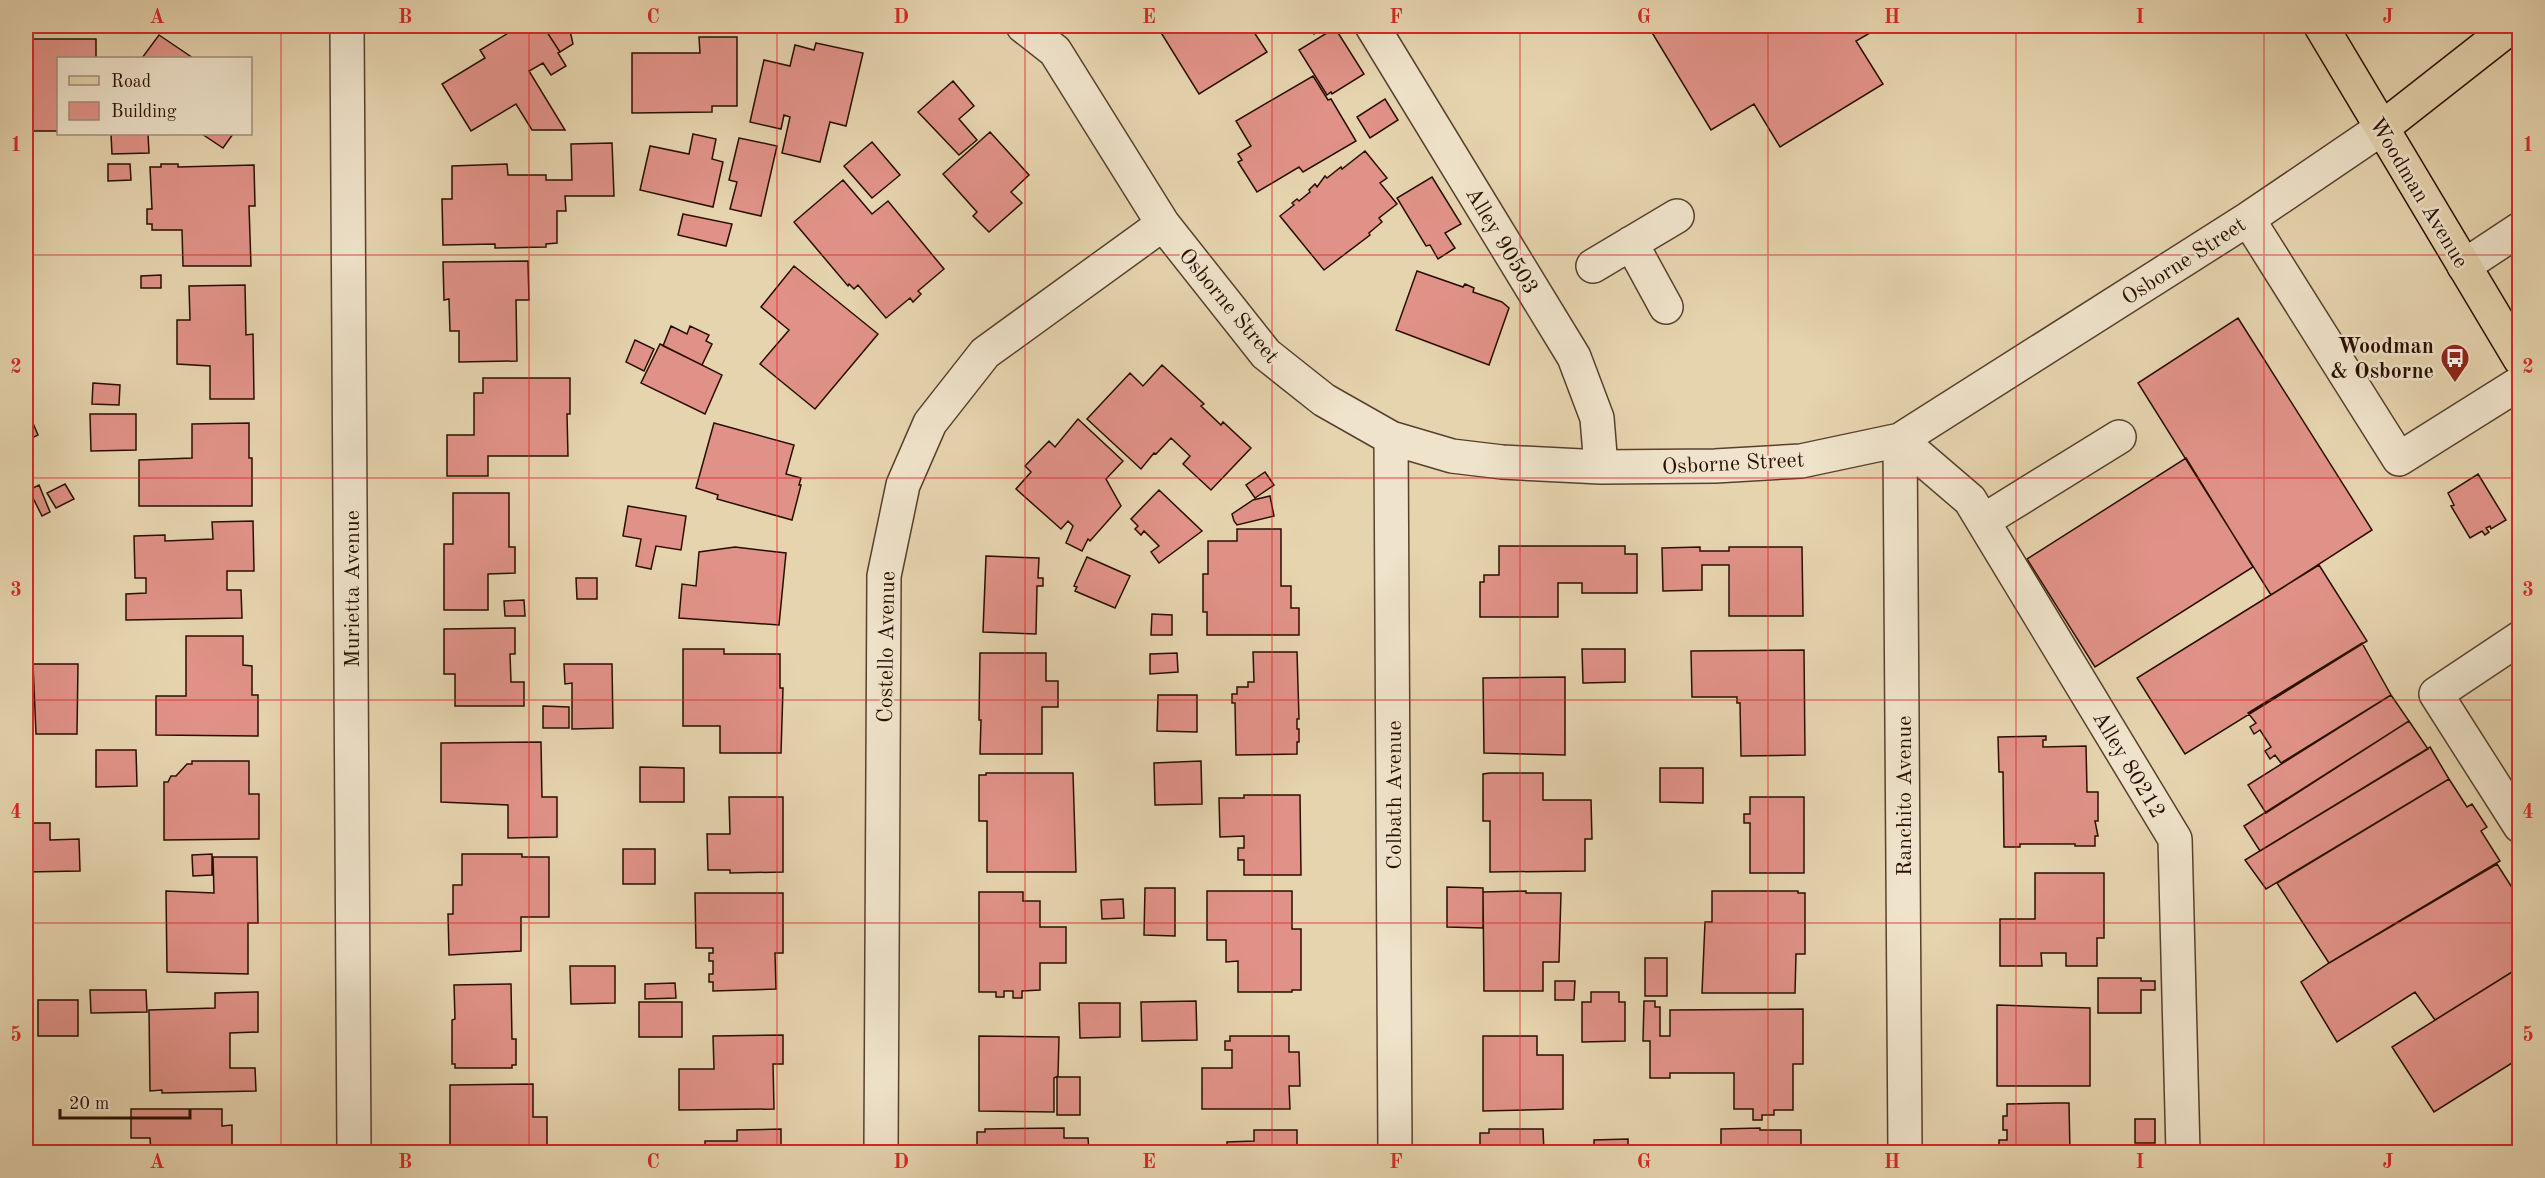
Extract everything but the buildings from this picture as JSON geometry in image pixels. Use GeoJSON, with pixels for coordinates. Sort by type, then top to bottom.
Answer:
{"type":"FeatureCollection","features":[{"type":"Feature","properties":{"kind":"main road","name":"Woodman Avenue"},"geometry":{"type":"LineString","coordinates":[[2320,26],[2520,359]]}},
{"type":"Feature","properties":{"kind":"main road","name":"Osborne Street"},"geometry":{"type":"LineString","coordinates":[[2382,128],[2514,26]]}},
{"type":"Feature","properties":{"kind":"street","name":"Murietta Avenue"},"geometry":{"type":"LineString","coordinates":[[347,26],[354,1152]]}},
{"type":"Feature","properties":{"kind":"street","name":"Osborne Street"},"geometry":{"type":"LineString","coordinates":[[1023,26],[1048,38],[1163,224],[1266,354],[1324,400],[1391,438],[1452,456],[1502,462],[1601,467],[1715,466],[1801,461],[1900,440],[2248,219],[2382,128]]}},
{"type":"Feature","properties":{"kind":"street","name":"Alley 90503"},"geometry":{"type":"LineString","coordinates":[[1372,26],[1574,357],[1597,418],[1601,467]]}},
{"type":"Feature","properties":{"kind":"street"},"geometry":{"type":"LineString","coordinates":[[2514,26],[2520,31]]}},
{"type":"Feature","properties":{"kind":"street"},"geometry":{"type":"LineString","coordinates":[[1593,266],[1677,216]]}},
{"type":"Feature","properties":{"kind":"street"},"geometry":{"type":"LineString","coordinates":[[2248,219],[2399,459],[2520,383]]}},
{"type":"Feature","properties":{"kind":"street","name":"Costello Avenue"},"geometry":{"type":"LineString","coordinates":[[881,1152],[884,576],[903,484],[930,423],[984,353],[1163,224]]}},
{"type":"Feature","properties":{"kind":"street"},"geometry":{"type":"LineString","coordinates":[[2464,266],[2520,230]]}},
{"type":"Feature","properties":{"kind":"street"},"geometry":{"type":"LineString","coordinates":[[1631,243],[1666,308]]}},
{"type":"Feature","properties":{"kind":"street"},"geometry":{"type":"LineString","coordinates":[[1983,521],[2119,437]]}},
{"type":"Feature","properties":{"kind":"street","name":"Colbath Avenue"},"geometry":{"type":"LineString","coordinates":[[1391,438],[1395,1152]]}},
{"type":"Feature","properties":{"kind":"street","name":"Alley 80212"},"geometry":{"type":"LineString","coordinates":[[1900,440],[1970,500],[2175,839],[2183,1152]]}},
{"type":"Feature","properties":{"kind":"street","name":"Ranchito Avenue"},"geometry":{"type":"LineString","coordinates":[[1900,440],[1905,1152]]}},
{"type":"Feature","properties":{"kind":"street"},"geometry":{"type":"LineString","coordinates":[[2520,638],[2436,694],[2520,826]]}},
{"type":"Feature","properties":{"kind":"place","name":"Woodman & Osborne"},"geometry":{"type":"Point","coordinates":[2455,384]}}]}
